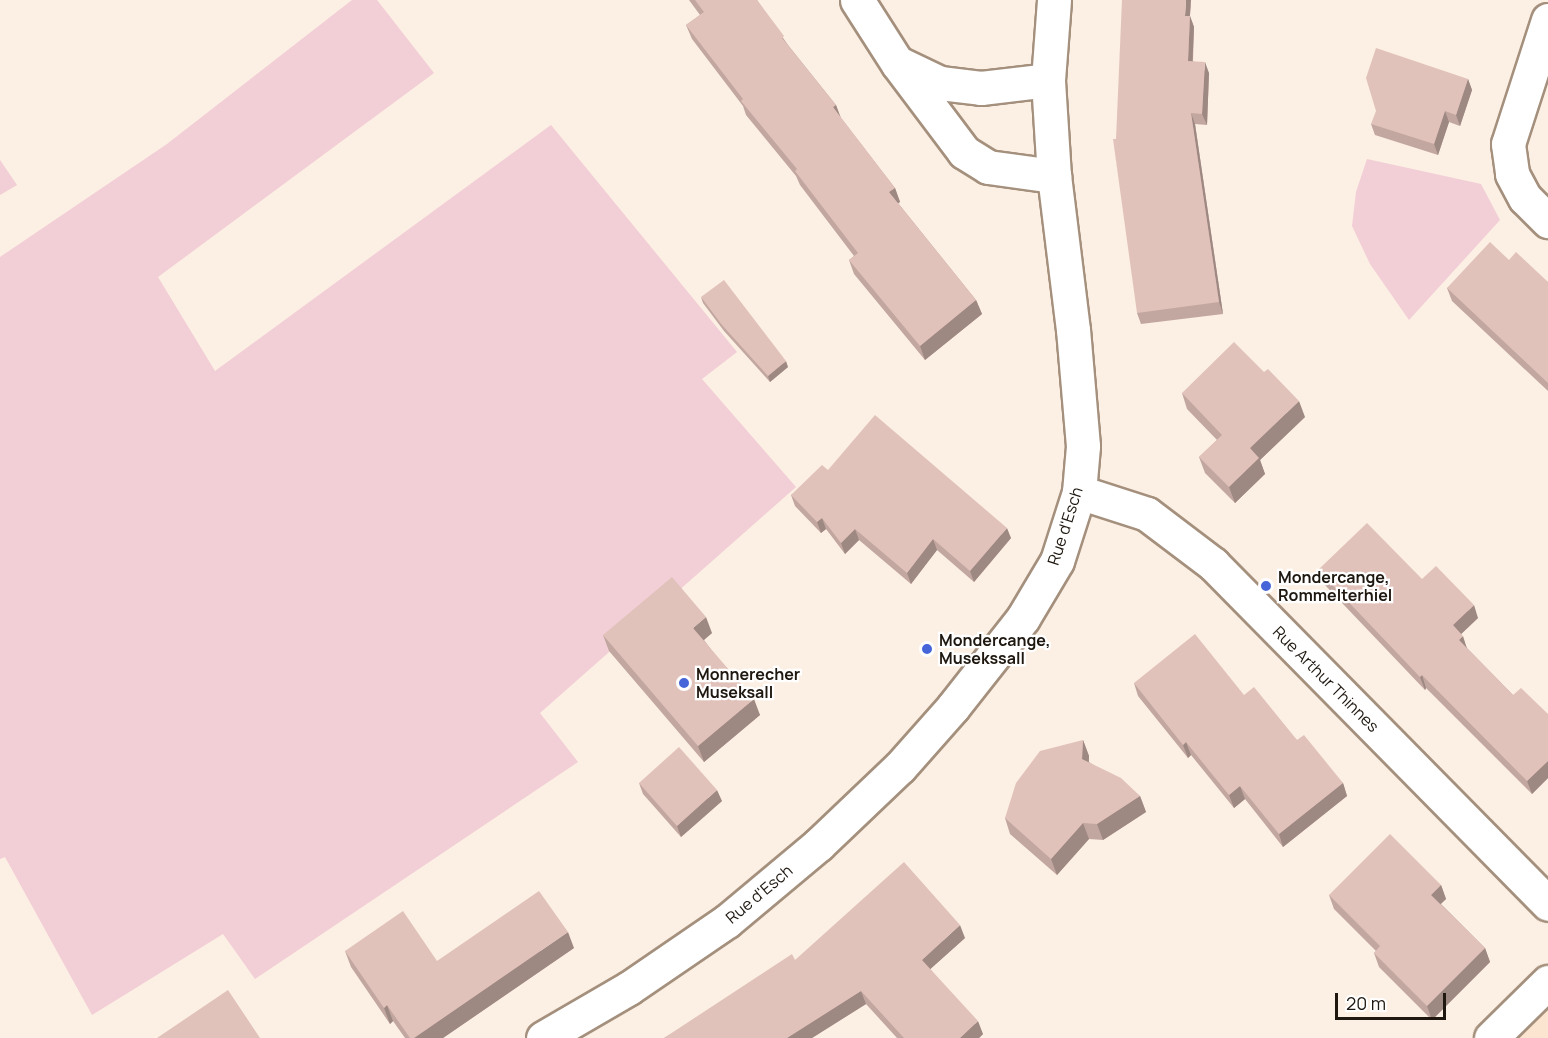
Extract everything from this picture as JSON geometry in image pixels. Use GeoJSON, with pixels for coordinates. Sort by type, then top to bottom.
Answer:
{"type":"FeatureCollection","features":[{"type":"Feature","properties":{"kind":"street"},"geometry":{"type":"LineString","coordinates":[[857,0],[898,64],[964,152],[988,167],[1054,176]]}},
{"type":"Feature","properties":{"kind":"street","name":"Rue d'Esch"},"geometry":{"type":"LineString","coordinates":[[543,1038],[629,988],[728,921],[818,846],[900,767],[953,707],[1023,618],[1057,561],[1079,492],[1082,434],[1073,330],[1054,176],[1048,80],[1054,0]]}},
{"type":"Feature","properties":{"kind":"street"},"geometry":{"type":"LineString","coordinates":[[1548,20],[1508,144],[1512,174],[1525,198],[1548,220]]}},
{"type":"Feature","properties":{"kind":"street"},"geometry":{"type":"LineString","coordinates":[[898,64],[940,83],[981,88],[1048,80]]}},
{"type":"Feature","properties":{"kind":"street","name":"Rue Arthur Thinnes"},"geometry":{"type":"LineString","coordinates":[[1079,492],[1146,514],[1213,564],[1548,904]]}},
{"type":"Feature","properties":{"kind":"street"},"geometry":{"type":"LineString","coordinates":[[1491,1038],[1548,982]]}},
{"type":"Feature","properties":{"kind":"shaded area"},"geometry":{"type":"Polygon","coordinates":[[[352,0],[377,0],[434,73],[158,277],[215,371],[551,125],[737,352],[702,379],[796,487],[540,713],[578,762],[255,979],[223,934],[92,1015],[5,857],[0,859],[0,257],[167,144],[352,0]]]}},
{"type":"Feature","properties":{"kind":"shaded area"},"geometry":{"type":"Polygon","coordinates":[[[1367,159],[1481,184],[1500,220],[1409,320],[1370,264],[1352,226],[1356,192],[1367,159]]]}},
{"type":"Feature","properties":{"kind":"shaded area"},"geometry":{"type":"Polygon","coordinates":[[[0,160],[17,185],[0,195],[0,160]]]}},
{"type":"Feature","properties":{"kind":"shaded area"},"geometry":{"type":"Polygon","coordinates":[[[1548,982],[1548,1038],[1491,1038],[1548,982]]]}},
{"type":"Feature","properties":{"kind":"building"},"geometry":{"type":"Polygon","coordinates":[[[695,0],[757,0],[784,36],[782,38],[836,105],[833,107],[895,188],[889,192],[976,300],[920,346],[849,260],[858,253],[795,171],[797,169],[741,101],[743,99],[686,25],[704,12],[695,0]]]}},
{"type":"Feature","properties":{"kind":"building"},"geometry":{"type":"Polygon","coordinates":[[[1122,0],[1186,0],[1185,16],[1190,16],[1188,61],[1205,62],[1202,114],[1191,113],[1219,302],[1137,313],[1113,139],[1116,139],[1122,0]]]}},
{"type":"Feature","properties":{"kind":"building"},"geometry":{"type":"Polygon","coordinates":[[[1376,48],[1468,79],[1456,115],[1445,111],[1434,144],[1371,124],[1376,111],[1366,78],[1376,48]]]}},
{"type":"Feature","properties":{"kind":"building"},"geometry":{"type":"Polygon","coordinates":[[[1490,242],[1509,260],[1516,252],[1548,282],[1548,383],[1447,288],[1490,242]]]}},
{"type":"Feature","properties":{"kind":"building"},"geometry":{"type":"Polygon","coordinates":[[[724,280],[786,361],[768,376],[722,325],[701,297],[724,280]]]}},
{"type":"Feature","properties":{"kind":"building"},"geometry":{"type":"Polygon","coordinates":[[[1234,342],[1264,372],[1268,369],[1299,401],[1250,448],[1259,458],[1229,487],[1199,457],[1222,435],[1182,393],[1234,342]]]}},
{"type":"Feature","properties":{"kind":"building"},"geometry":{"type":"Polygon","coordinates":[[[875,415],[1007,528],[970,571],[933,539],[907,573],[855,529],[841,543],[822,518],[817,522],[791,495],[822,465],[828,470],[875,415]]]}},
{"type":"Feature","properties":{"kind":"building"},"geometry":{"type":"Polygon","coordinates":[[[1367,523],[1422,579],[1436,566],[1474,605],[1453,625],[1463,636],[1459,640],[1513,695],[1521,688],[1548,714],[1548,761],[1527,781],[1422,675],[1420,677],[1318,570],[1367,523]]]}},
{"type":"Feature","properties":{"kind":"building","name":"Monnerecher Museksall"},"geometry":{"type":"Polygon","coordinates":[[[672,577],[706,617],[693,628],[754,699],[698,746],[603,635],[672,577]]]}},
{"type":"Feature","properties":{"kind":"building"},"geometry":{"type":"Polygon","coordinates":[[[1195,634],[1244,695],[1254,687],[1297,740],[1304,735],[1343,783],[1279,834],[1240,786],[1229,795],[1186,742],[1183,745],[1134,683],[1195,634]]]}},
{"type":"Feature","properties":{"kind":"building"},"geometry":{"type":"Polygon","coordinates":[[[1083,740],[1082,759],[1121,778],[1140,796],[1097,824],[1083,823],[1051,859],[1005,818],[1016,783],[1040,751],[1083,740]]]}},
{"type":"Feature","properties":{"kind":"building"},"geometry":{"type":"Polygon","coordinates":[[[679,747],[717,790],[677,826],[639,783],[679,747]]]}},
{"type":"Feature","properties":{"kind":"building"},"geometry":{"type":"Polygon","coordinates":[[[1390,834],[1441,885],[1431,895],[1485,948],[1427,1006],[1374,953],[1380,946],[1329,895],[1390,834]]]}},
{"type":"Feature","properties":{"kind":"building"},"geometry":{"type":"Polygon","coordinates":[[[904,862],[960,925],[922,960],[978,1021],[960,1038],[904,1038],[861,991],[787,1038],[664,1038],[792,954],[795,960],[904,862]]]}},
{"type":"Feature","properties":{"kind":"building"},"geometry":{"type":"Polygon","coordinates":[[[539,891],[568,932],[414,1038],[410,1038],[387,1005],[384,1008],[345,951],[403,911],[437,961],[539,891]]]}},
{"type":"Feature","properties":{"kind":"building"},"geometry":{"type":"Polygon","coordinates":[[[228,990],[260,1038],[157,1038],[228,990]]]}},
{"type":"Feature","properties":{"kind":"place","name":"Mondercange, Rommelterhiel"},"geometry":{"type":"Point","coordinates":[1266,586]}},
{"type":"Feature","properties":{"kind":"place","name":"Mondercange, Musekssall"},"geometry":{"type":"Point","coordinates":[927,649]}},
{"type":"Feature","properties":{"kind":"place","name":"Monnerecher Museksall"},"geometry":{"type":"Point","coordinates":[684,683]}}]}
